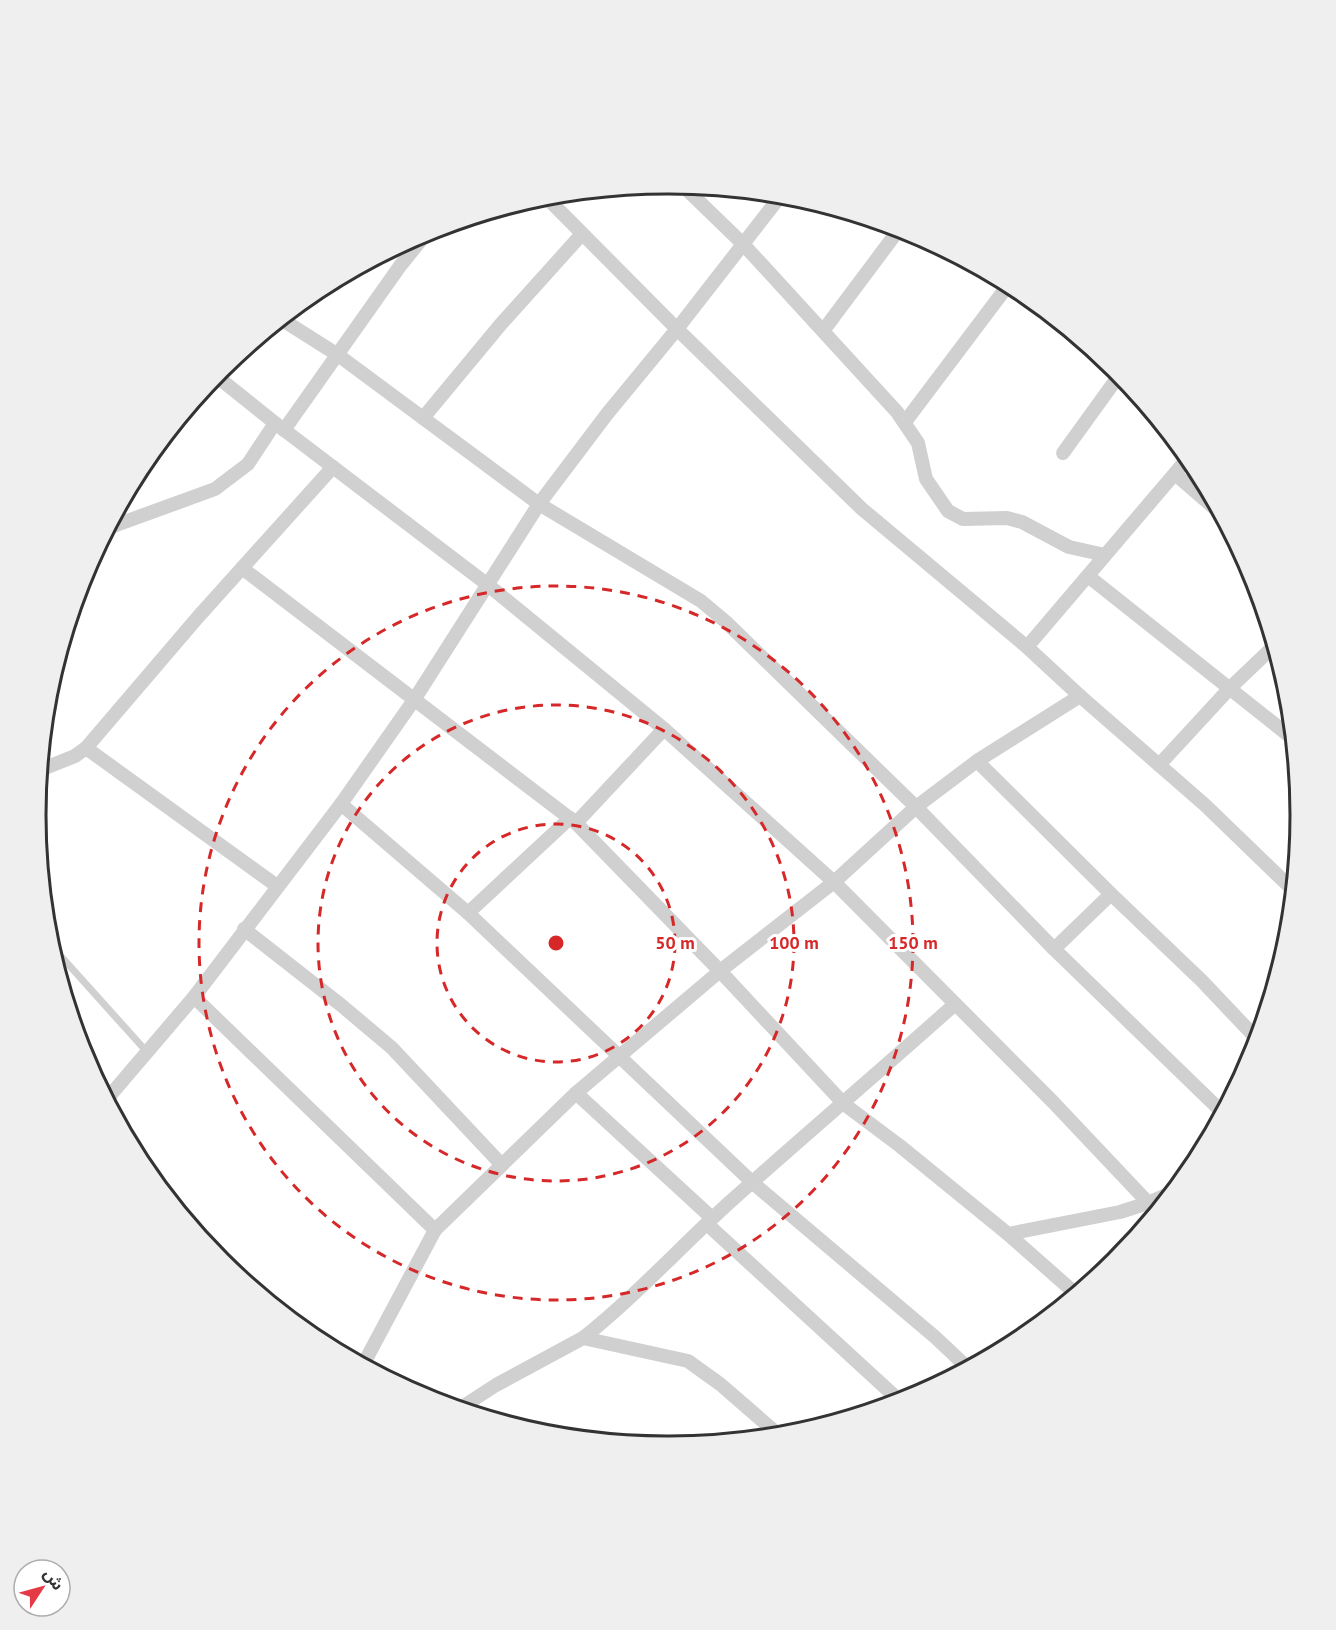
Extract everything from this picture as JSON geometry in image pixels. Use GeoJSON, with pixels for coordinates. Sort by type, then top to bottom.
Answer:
{"type":"FeatureCollection","features":[{"type":"Feature","properties":{"kind":"street"},"geometry":{"type":"LineString","coordinates":[[692,195],[743,244],[905,422],[918,443],[926,479],[948,511],[963,519],[1007,518],[1022,522],[1069,547],[1105,555]]}},
{"type":"Feature","properties":{"kind":"street"},"geometry":{"type":"LineString","coordinates":[[112,1092],[194,997],[341,804],[414,700],[538,504],[775,203]]}},
{"type":"Feature","properties":{"kind":"street"},"geometry":{"type":"LineString","coordinates":[[553,204],[862,509],[1027,647],[1205,805],[1285,883]]}},
{"type":"Feature","properties":{"kind":"street"},"geometry":{"type":"LineString","coordinates":[[423,418],[501,324],[582,234]]}},
{"type":"Feature","properties":{"kind":"street"},"geometry":{"type":"LineString","coordinates":[[823,331],[894,236]]}},
{"type":"Feature","properties":{"kind":"street"},"geometry":{"type":"LineString","coordinates":[[120,524],[215,489],[248,464],[338,355],[414,248]]}},
{"type":"Feature","properties":{"kind":"street"},"geometry":{"type":"LineString","coordinates":[[905,422],[1003,292]]}},
{"type":"Feature","properties":{"kind":"street"},"geometry":{"type":"LineString","coordinates":[[288,324],[338,355],[538,504],[701,601],[726,622],[916,807],[1054,949],[1216,1107]]}},
{"type":"Feature","properties":{"kind":"street"},"geometry":{"type":"LineString","coordinates":[[223,382],[279,427],[488,585],[664,729],[834,882],[1053,1102],[1151,1206]]}},
{"type":"Feature","properties":{"kind":"street"},"geometry":{"type":"LineString","coordinates":[[1063,453],[1114,383]]}},
{"type":"Feature","properties":{"kind":"street"},"geometry":{"type":"LineString","coordinates":[[1027,647],[1182,466]]}},
{"type":"Feature","properties":{"kind":"street"},"geometry":{"type":"LineString","coordinates":[[49,766],[75,756],[86,748],[333,467]]}},
{"type":"Feature","properties":{"kind":"street"},"geometry":{"type":"LineString","coordinates":[[1175,474],[1202,497]]}},
{"type":"Feature","properties":{"kind":"street"},"geometry":{"type":"LineString","coordinates":[[242,568],[573,821],[720,971],[844,1104],[900,1146],[1008,1234],[1070,1289]]}},
{"type":"Feature","properties":{"kind":"street"},"geometry":{"type":"LineString","coordinates":[[1088,576],[1284,731]]}},
{"type":"Feature","properties":{"kind":"street"},"geometry":{"type":"LineString","coordinates":[[1159,765],[1230,688],[1267,652]]}},
{"type":"Feature","properties":{"kind":"street"},"geometry":{"type":"LineString","coordinates":[[367,1358],[435,1230],[576,1094],[720,971],[834,882],[916,807],[977,761],[1080,696]]}},
{"type":"Feature","properties":{"kind":"street"},"geometry":{"type":"LineString","coordinates":[[468,912],[573,821],[664,729]]}},
{"type":"Feature","properties":{"kind":"street"},"geometry":{"type":"LineString","coordinates":[[86,748],[277,886]]}},
{"type":"Feature","properties":{"kind":"street"},"geometry":{"type":"LineString","coordinates":[[977,761],[1202,981],[1250,1032]]}},
{"type":"Feature","properties":{"kind":"street"},"geometry":{"type":"LineString","coordinates":[[341,804],[468,912],[753,1183],[962,1362]]}},
{"type":"Feature","properties":{"kind":"street"},"geometry":{"type":"LineString","coordinates":[[1054,949],[1111,894]]}},
{"type":"Feature","properties":{"kind":"street"},"geometry":{"type":"LineString","coordinates":[[244,929],[349,1011],[392,1048],[501,1164]]}},
{"type":"Feature","properties":{"kind":"street"},"geometry":{"type":"LineString","coordinates":[[194,997],[435,1230]]}},
{"type":"Feature","properties":{"kind":"street"},"geometry":{"type":"LineString","coordinates":[[467,1404],[496,1385],[583,1338],[614,1314],[710,1221],[954,1005]]}},
{"type":"Feature","properties":{"kind":"street"},"geometry":{"type":"LineString","coordinates":[[576,1094],[894,1394]]}},
{"type":"Feature","properties":{"kind":"street"},"geometry":{"type":"LineString","coordinates":[[1008,1234],[1149,1207]]}},
{"type":"Feature","properties":{"kind":"street"},"geometry":{"type":"LineString","coordinates":[[583,1338],[688,1361],[720,1384],[771,1428]]}},
{"type":"Feature","properties":{"kind":"lane"},"geometry":{"type":"LineString","coordinates":[[64,959],[147,1052]]}}]}
